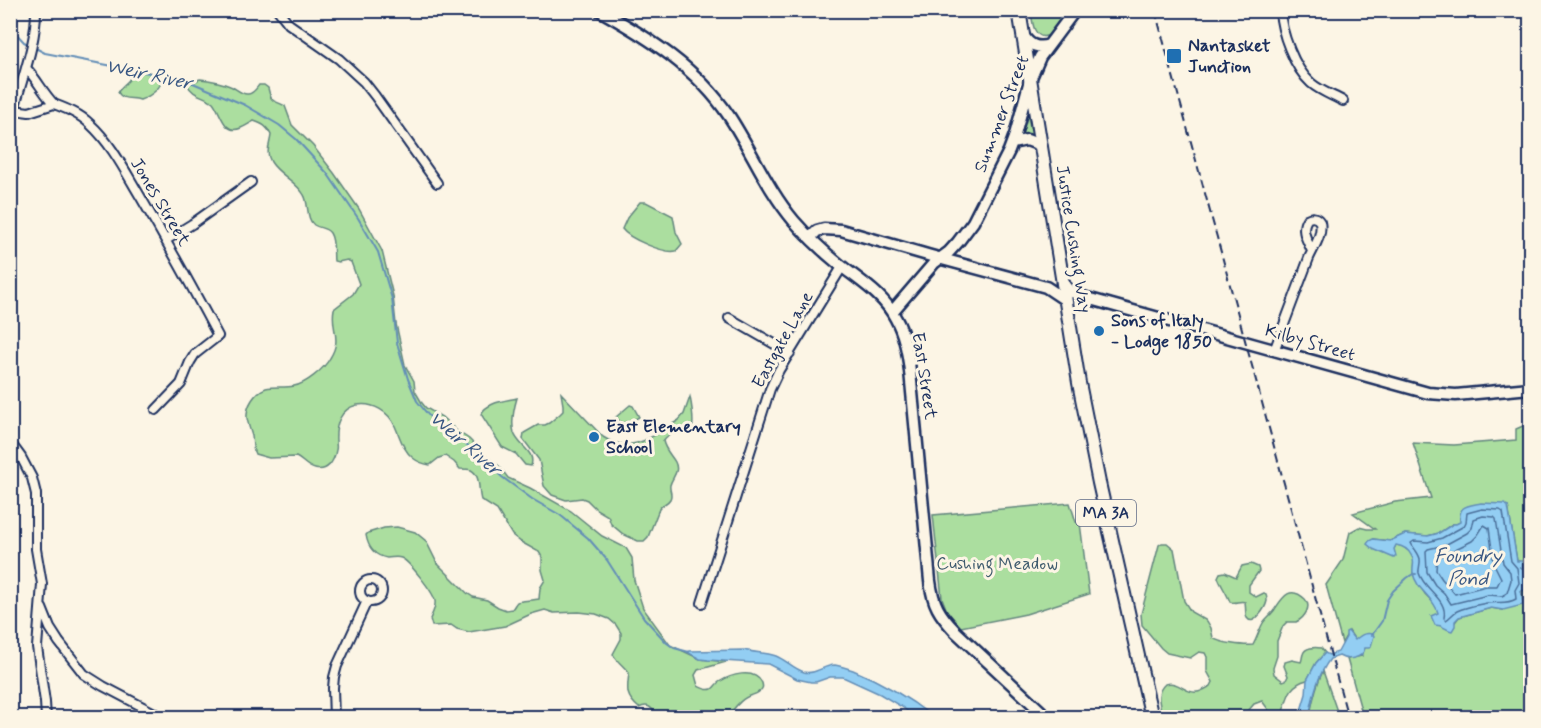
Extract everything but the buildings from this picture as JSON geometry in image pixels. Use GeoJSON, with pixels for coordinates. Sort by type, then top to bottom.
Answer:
{"type":"FeatureCollection","features":[{"type":"Feature","properties":{"kind":"main road","name":"East Street"},"geometry":{"type":"LineString","coordinates":[[599,10],[659,46],[705,86],[729,116],[774,194],[794,221],[842,267],[876,294],[892,312],[902,331],[908,355],[930,581],[935,604],[942,618],[1048,717]]}},
{"type":"Feature","properties":{"kind":"main road","name":"Justice Cushing Way"},"geometry":{"type":"LineString","coordinates":[[1019,10],[1086,422],[1152,717]]}},
{"type":"Feature","properties":{"kind":"main road","name":"Summer Street"},"geometry":{"type":"LineString","coordinates":[[892,312],[934,263],[953,247],[970,227],[1012,143],[1030,80],[1040,57],[1075,10]]}},
{"type":"Feature","properties":{"kind":"main road"},"geometry":{"type":"LineString","coordinates":[[1023,35],[1035,46],[1049,45]]}},
{"type":"Feature","properties":{"kind":"main road"},"geometry":{"type":"LineString","coordinates":[[1012,143],[1027,140],[1040,145]]}},
{"type":"Feature","properties":{"kind":"main road"},"geometry":{"type":"LineString","coordinates":[[810,238],[822,229],[837,229],[1046,287],[1065,303],[1083,297]]}},
{"type":"Feature","properties":{"kind":"main road"},"geometry":{"type":"LineString","coordinates":[[1046,287],[1061,279]]}},
{"type":"Feature","properties":{"kind":"main road","name":"Kilby Street"},"geometry":{"type":"LineString","coordinates":[[1061,279],[1070,291],[1083,297],[1435,394],[1463,395],[1530,388]]}},
{"type":"Feature","properties":{"kind":"street"},"geometry":{"type":"LineString","coordinates":[[10,130],[35,34],[36,10]]}},
{"type":"Feature","properties":{"kind":"street"},"geometry":{"type":"LineString","coordinates":[[278,10],[289,24],[339,59],[364,82],[437,183]]}},
{"type":"Feature","properties":{"kind":"street"},"geometry":{"type":"LineString","coordinates":[[1280,10],[1280,20],[1286,38],[1295,62],[1303,74],[1321,90],[1343,101]]}},
{"type":"Feature","properties":{"kind":"street","name":"Jones Street"},"geometry":{"type":"LineString","coordinates":[[27,68],[54,104],[84,118],[101,136],[166,240],[218,336],[195,354],[181,384],[156,410]]}},
{"type":"Feature","properties":{"kind":"street"},"geometry":{"type":"LineString","coordinates":[[14,110],[29,112],[54,104]]}},
{"type":"Feature","properties":{"kind":"street"},"geometry":{"type":"LineString","coordinates":[[166,240],[251,182]]}},
{"type":"Feature","properties":{"kind":"street"},"geometry":{"type":"LineString","coordinates":[[1274,351],[1312,251]]}},
{"type":"Feature","properties":{"kind":"street","name":"Eastgate Lane"},"geometry":{"type":"LineString","coordinates":[[702,603],[770,389],[779,370],[842,267]]}},
{"type":"Feature","properties":{"kind":"street"},"geometry":{"type":"LineString","coordinates":[[729,318],[790,352]]}},
{"type":"Feature","properties":{"kind":"street"},"geometry":{"type":"LineString","coordinates":[[10,442],[32,478],[36,495],[36,549],[42,584],[37,647],[46,717]]}},
{"type":"Feature","properties":{"kind":"street"},"geometry":{"type":"LineString","coordinates":[[334,717],[334,677],[367,601]]}},
{"type":"Feature","properties":{"kind":"street"},"geometry":{"type":"LineString","coordinates":[[42,606],[50,628],[71,658],[89,678],[164,717]]}},
{"type":"Feature","properties":{"kind":"street"},"geometry":{"type":"LineString","coordinates":[[38,631],[50,628]]}},
{"type":"Feature","properties":{"kind":"green space"},"geometry":{"type":"Polygon","coordinates":[[[1031,11],[1069,11],[1059,26],[1044,37],[1035,30],[1031,11]]]}},
{"type":"Feature","properties":{"kind":"green space"},"geometry":{"type":"Polygon","coordinates":[[[131,70],[163,76],[161,84],[152,94],[140,100],[125,98],[118,92],[131,77],[131,70]]]}},
{"type":"Feature","properties":{"kind":"green space"},"geometry":{"type":"Polygon","coordinates":[[[200,79],[215,81],[245,94],[250,94],[259,85],[268,88],[272,99],[285,106],[292,125],[313,146],[359,209],[382,251],[393,296],[396,324],[405,365],[414,381],[415,391],[426,408],[442,417],[469,439],[499,466],[508,478],[571,511],[602,536],[626,548],[632,558],[634,580],[643,608],[670,645],[700,659],[726,662],[698,670],[695,675],[698,686],[710,690],[729,677],[748,674],[758,678],[762,683],[760,691],[741,701],[727,717],[659,717],[648,706],[639,708],[629,696],[629,673],[613,654],[621,639],[621,633],[609,619],[596,614],[554,613],[545,610],[505,626],[469,632],[451,625],[432,626],[430,619],[435,601],[426,585],[405,560],[396,557],[387,558],[376,553],[368,543],[366,535],[368,533],[397,527],[415,532],[426,541],[437,563],[467,593],[506,610],[512,609],[517,602],[539,599],[540,588],[545,580],[542,557],[539,552],[512,535],[497,510],[481,500],[478,479],[474,472],[460,469],[445,456],[430,465],[415,459],[404,447],[389,416],[380,409],[363,404],[346,410],[336,429],[336,448],[332,462],[323,469],[312,468],[296,457],[269,458],[255,454],[247,418],[252,400],[266,388],[299,385],[324,367],[336,344],[334,309],[353,294],[359,284],[351,262],[334,261],[332,236],[327,230],[311,222],[306,198],[301,190],[278,171],[271,162],[268,152],[271,135],[268,130],[254,121],[235,130],[227,126],[213,102],[189,88],[187,84],[200,79]]]}},
{"type":"Feature","properties":{"kind":"green space"},"geometry":{"type":"Polygon","coordinates":[[[1027,112],[1032,136],[1021,137],[1027,112]]]}},
{"type":"Feature","properties":{"kind":"green space"},"geometry":{"type":"Polygon","coordinates":[[[640,202],[646,202],[673,216],[676,232],[682,244],[676,251],[648,245],[622,229],[627,218],[640,202]]]}},
{"type":"Feature","properties":{"kind":"green space"},"geometry":{"type":"Polygon","coordinates":[[[561,393],[603,437],[624,444],[633,444],[652,437],[679,420],[684,414],[690,397],[692,431],[669,435],[663,441],[675,462],[676,472],[670,485],[670,499],[659,509],[648,537],[644,541],[638,541],[623,534],[611,524],[608,516],[587,500],[582,498],[566,500],[552,495],[544,486],[539,460],[523,439],[524,433],[538,425],[549,423],[563,411],[561,393]]]}},
{"type":"Feature","properties":{"kind":"green space"},"geometry":{"type":"Polygon","coordinates":[[[517,398],[513,429],[516,438],[531,456],[531,466],[525,465],[516,454],[502,447],[481,414],[492,404],[517,398]]]}},
{"type":"Feature","properties":{"kind":"green space"},"geometry":{"type":"Polygon","coordinates":[[[630,405],[639,417],[630,422],[621,423],[616,417],[630,405]]]}},
{"type":"Feature","properties":{"kind":"green space"},"geometry":{"type":"Polygon","coordinates":[[[1530,423],[1530,717],[1363,717],[1347,659],[1362,656],[1349,631],[1342,643],[1326,585],[1343,560],[1350,532],[1359,527],[1375,529],[1353,513],[1395,502],[1431,498],[1413,443],[1454,445],[1516,440],[1516,429],[1530,423]],[[1508,506],[1452,524],[1439,533],[1427,536],[1405,534],[1390,541],[1373,539],[1394,549],[1396,545],[1402,546],[1410,552],[1414,559],[1413,574],[1439,611],[1442,625],[1449,630],[1459,617],[1491,608],[1503,610],[1521,590],[1526,589],[1522,562],[1517,561],[1508,506]]]}},
{"type":"Feature","properties":{"kind":"green space","name":"Cushing Meadow"},"geometry":{"type":"Polygon","coordinates":[[[1070,503],[1076,522],[1080,523],[1089,594],[1026,614],[961,627],[947,611],[942,598],[933,515],[1070,503]]]}},
{"type":"Feature","properties":{"kind":"green space"},"geometry":{"type":"Polygon","coordinates":[[[1167,543],[1174,549],[1184,601],[1191,612],[1207,621],[1213,638],[1216,640],[1232,644],[1253,645],[1263,623],[1287,594],[1295,593],[1305,599],[1308,608],[1302,618],[1296,622],[1287,622],[1283,626],[1277,641],[1274,674],[1283,681],[1286,680],[1288,676],[1284,666],[1285,662],[1292,660],[1301,662],[1304,652],[1308,649],[1321,648],[1325,653],[1316,663],[1307,680],[1300,682],[1292,689],[1281,717],[1269,717],[1268,709],[1262,701],[1254,704],[1243,717],[1162,717],[1159,696],[1165,684],[1174,684],[1197,692],[1211,686],[1213,682],[1207,671],[1205,653],[1199,652],[1190,658],[1167,653],[1142,625],[1141,614],[1159,545],[1167,543]]]}},
{"type":"Feature","properties":{"kind":"green space"},"geometry":{"type":"Polygon","coordinates":[[[1251,564],[1258,567],[1259,571],[1249,585],[1249,592],[1256,597],[1264,593],[1267,601],[1259,615],[1253,620],[1246,616],[1245,602],[1230,602],[1218,577],[1220,573],[1225,572],[1236,577],[1242,566],[1251,564]]]}},
{"type":"Feature","properties":{"kind":"green space"},"geometry":{"type":"Polygon","coordinates":[[[1323,671],[1339,717],[1297,718],[1310,715],[1323,671]]]}},
{"type":"Feature","properties":{"kind":"water","name":"Foundry Pond"},"geometry":{"type":"Polygon","coordinates":[[[1481,503],[1508,506],[1517,561],[1522,561],[1526,590],[1521,591],[1523,605],[1503,610],[1491,608],[1459,617],[1452,631],[1435,625],[1431,616],[1438,613],[1415,579],[1413,559],[1408,551],[1396,545],[1394,558],[1367,544],[1373,539],[1390,541],[1405,534],[1428,536],[1439,533],[1460,522],[1460,512],[1464,507],[1481,503]]]}},
{"type":"Feature","properties":{"kind":"water"},"geometry":{"type":"Polygon","coordinates":[[[1348,631],[1355,640],[1363,634],[1373,634],[1371,646],[1365,648],[1358,657],[1339,656],[1330,659],[1319,680],[1309,717],[1299,717],[1306,694],[1307,680],[1316,663],[1325,653],[1329,655],[1338,652],[1348,631]]]}},
{"type":"Feature","properties":{"kind":"water"},"geometry":{"type":"Polygon","coordinates":[[[744,650],[776,656],[808,673],[835,665],[853,670],[895,691],[933,717],[915,717],[880,694],[843,677],[830,677],[811,682],[797,679],[768,664],[700,659],[687,652],[744,650]]]}},
{"type":"Feature","properties":{"kind":"waterway","name":"Weir River"},"geometry":{"type":"LineString","coordinates":[[10,24],[24,42],[45,53],[193,83],[245,105],[279,125],[296,139],[327,173],[378,252],[392,299],[397,343],[417,401],[429,416],[462,440],[502,477],[532,499],[560,515],[588,538],[607,560],[644,618],[667,643],[674,648],[689,652]]}},
{"type":"Feature","properties":{"kind":"waterway","name":"Weir River"},"geometry":{"type":"LineString","coordinates":[[1520,568],[1527,567]]}},
{"type":"Feature","properties":{"kind":"waterway","name":"Weir River"},"geometry":{"type":"LineString","coordinates":[[1372,635],[1382,621],[1387,600],[1393,591],[1407,578],[1416,574]]}},
{"type":"Feature","properties":{"kind":"railway"},"geometry":{"type":"LineString","coordinates":[[1155,10],[1348,718]]}},
{"type":"Feature","properties":{"kind":"place","name":"Nantasket Junction"},"geometry":{"type":"Point","coordinates":[1174,56]}},
{"type":"Feature","properties":{"kind":"place","name":"Sons of Italy - Lodge 1850"},"geometry":{"type":"Point","coordinates":[1099,331]}},
{"type":"Feature","properties":{"kind":"place","name":"East Elementary School"},"geometry":{"type":"Point","coordinates":[594,437]}}]}
